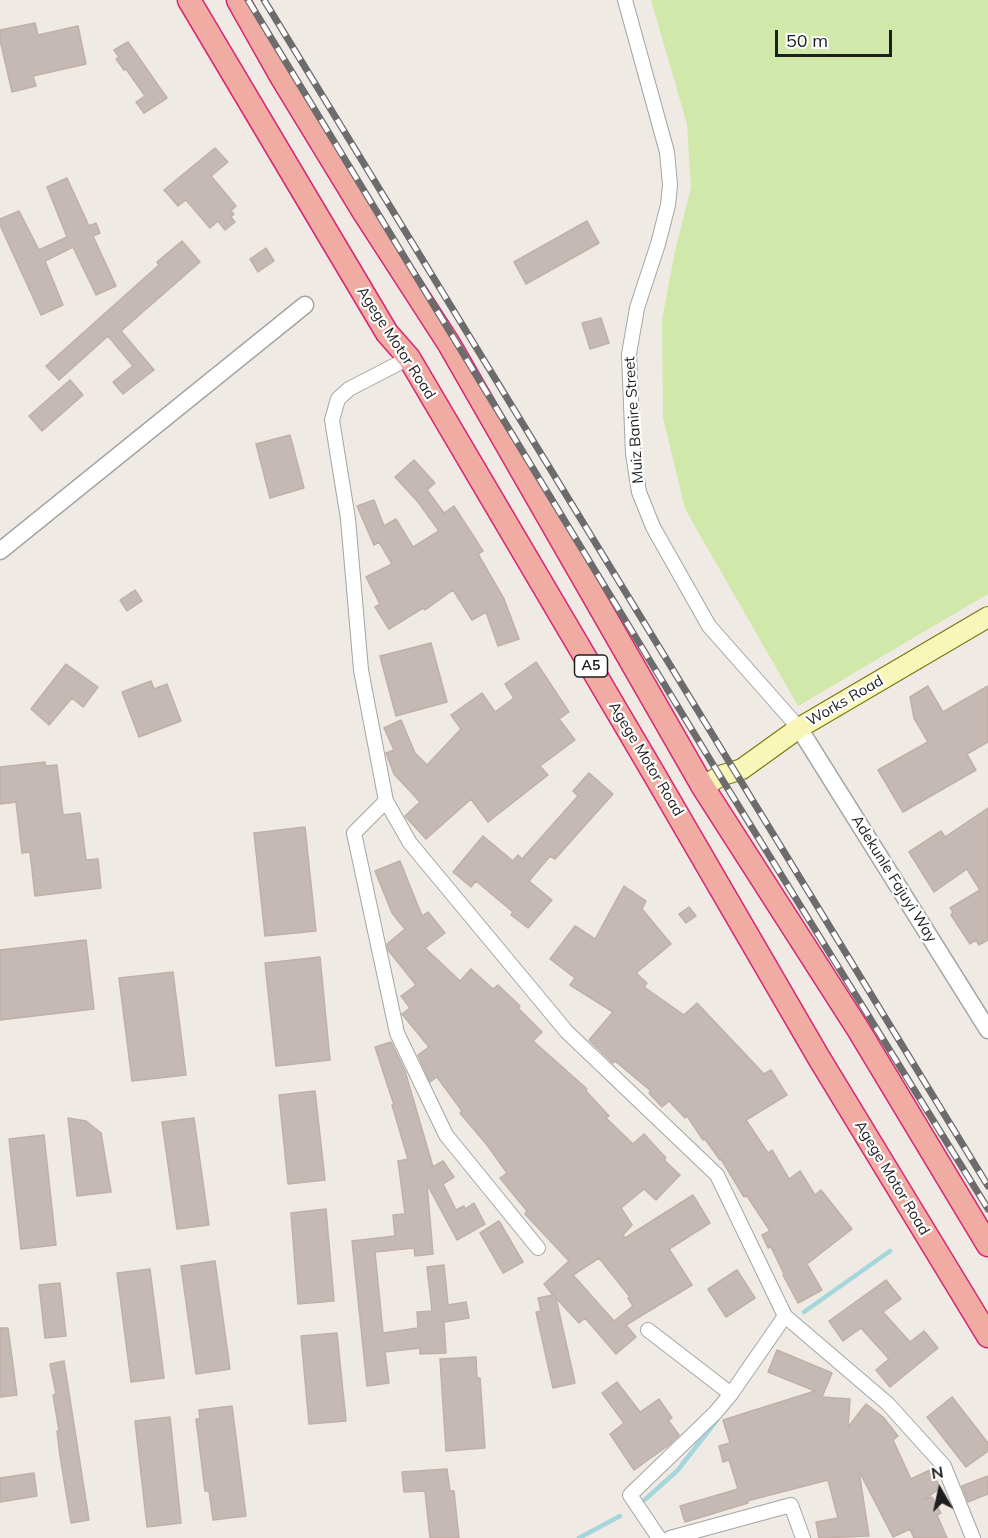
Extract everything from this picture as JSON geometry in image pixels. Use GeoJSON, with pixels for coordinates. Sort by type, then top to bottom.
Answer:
{"type":"FeatureCollection","features":[{"type":"Feature","properties":{"kind":"highway","name":"Agege Motor Road"},"geometry":{"type":"LineString","coordinates":[[189,0],[387,333],[409,358],[819,1058],[988,1336]]}},
{"type":"Feature","properties":{"kind":"highway","name":"A5"},"geometry":{"type":"LineString","coordinates":[[238,0],[282,78],[351,191],[449,344],[703,787],[858,1029],[988,1245]]}},
{"type":"Feature","properties":{"kind":"main road","name":"Works Road"},"geometry":{"type":"LineString","coordinates":[[703,787],[720,776],[742,769],[799,728],[988,617]]}},
{"type":"Feature","properties":{"kind":"street","name":"Muiz Banire Street"},"geometry":{"type":"LineString","coordinates":[[625,0],[667,152],[670,185],[668,205],[658,244],[637,308],[629,354],[633,454],[639,492],[653,527],[709,626],[799,728]]}},
{"type":"Feature","properties":{"kind":"street"},"geometry":{"type":"LineString","coordinates":[[0,550],[305,305]]}},
{"type":"Feature","properties":{"kind":"street"},"geometry":{"type":"LineString","coordinates":[[409,358],[349,389],[338,399],[332,420],[348,519],[361,670],[386,801],[410,843],[567,1032],[717,1175],[785,1316],[888,1404],[944,1466],[973,1538]]}},
{"type":"Feature","properties":{"kind":"street","name":"Adekunle Fajuyi Way"},"geometry":{"type":"LineString","coordinates":[[799,728],[988,1030]]}},
{"type":"Feature","properties":{"kind":"street"},"geometry":{"type":"LineString","coordinates":[[386,801],[354,833],[397,1033],[446,1135],[538,1248]]}},
{"type":"Feature","properties":{"kind":"street"},"geometry":{"type":"LineString","coordinates":[[659,1538],[630,1495],[715,1413],[731,1394],[785,1316]]}},
{"type":"Feature","properties":{"kind":"street"},"geometry":{"type":"LineString","coordinates":[[648,1330],[731,1394]]}},
{"type":"Feature","properties":{"kind":"street"},"geometry":{"type":"LineString","coordinates":[[670,1538],[791,1505],[803,1538]]}},
{"type":"Feature","properties":{"kind":"green space"},"geometry":{"type":"Polygon","coordinates":[[[651,0],[988,0],[988,594],[798,706],[685,509],[663,418],[662,320],[675,251],[691,187],[687,124],[651,0]]]}},
{"type":"Feature","properties":{"kind":"building"},"geometry":{"type":"Polygon","coordinates":[[[35,23],[38,35],[78,26],[86,64],[33,76],[36,86],[12,92],[0,40],[0,30],[35,23]]]}},
{"type":"Feature","properties":{"kind":"building"},"geometry":{"type":"Polygon","coordinates":[[[128,42],[167,98],[144,113],[136,102],[145,96],[116,59],[119,57],[114,50],[128,42]]]}},
{"type":"Feature","properties":{"kind":"building"},"geometry":{"type":"Polygon","coordinates":[[[215,148],[228,162],[211,176],[236,206],[231,211],[234,214],[231,217],[235,222],[225,230],[218,221],[210,228],[186,200],[178,206],[164,190],[215,148]]]}},
{"type":"Feature","properties":{"kind":"building"},"geometry":{"type":"Polygon","coordinates":[[[67,178],[89,226],[96,223],[100,233],[93,236],[116,286],[96,295],[73,247],[45,261],[63,305],[41,315],[0,225],[0,219],[19,211],[39,250],[67,237],[47,187],[67,178]]]}},
{"type":"Feature","properties":{"kind":"building"},"geometry":{"type":"Polygon","coordinates":[[[587,221],[599,243],[526,284],[514,262],[587,221]]]}},
{"type":"Feature","properties":{"kind":"building"},"geometry":{"type":"Polygon","coordinates":[[[182,241],[200,262],[121,331],[154,370],[123,394],[113,382],[133,366],[108,336],[59,380],[46,366],[159,265],[157,262],[182,241]]]}},
{"type":"Feature","properties":{"kind":"building"},"geometry":{"type":"Polygon","coordinates":[[[266,248],[274,261],[258,272],[250,259],[266,248]]]}},
{"type":"Feature","properties":{"kind":"building"},"geometry":{"type":"Polygon","coordinates":[[[601,318],[609,343],[590,349],[582,323],[601,318]]]}},
{"type":"Feature","properties":{"kind":"building"},"geometry":{"type":"Polygon","coordinates":[[[70,380],[83,395],[42,431],[29,416],[70,380]]]}},
{"type":"Feature","properties":{"kind":"building"},"geometry":{"type":"Polygon","coordinates":[[[290,435],[304,488],[270,498],[256,444],[290,435]]]}},
{"type":"Feature","properties":{"kind":"building"},"geometry":{"type":"Polygon","coordinates":[[[414,460],[435,483],[427,490],[444,513],[454,506],[483,551],[478,554],[504,599],[519,639],[498,646],[486,612],[472,620],[453,590],[425,610],[423,608],[389,629],[375,607],[380,604],[366,577],[392,564],[379,542],[374,545],[357,506],[374,500],[384,526],[396,519],[413,547],[439,531],[418,502],[395,477],[414,460]]]}},
{"type":"Feature","properties":{"kind":"building"},"geometry":{"type":"Polygon","coordinates":[[[135,590],[142,601],[127,611],[120,600],[135,590]]]}},
{"type":"Feature","properties":{"kind":"building"},"geometry":{"type":"Polygon","coordinates":[[[431,643],[447,702],[396,716],[380,656],[431,643]]]}},
{"type":"Feature","properties":{"kind":"building"},"geometry":{"type":"Polygon","coordinates":[[[536,662],[569,712],[559,719],[575,740],[540,766],[548,775],[488,822],[471,799],[426,839],[405,816],[420,802],[394,774],[386,753],[394,750],[384,728],[401,720],[415,753],[427,765],[461,729],[451,715],[482,693],[495,712],[514,698],[505,684],[536,662]]]}},
{"type":"Feature","properties":{"kind":"building"},"geometry":{"type":"Polygon","coordinates":[[[66,664],[98,687],[83,707],[72,698],[49,725],[31,709],[66,664]]]}},
{"type":"Feature","properties":{"kind":"building"},"geometry":{"type":"Polygon","coordinates":[[[151,681],[154,689],[167,684],[181,721],[139,737],[122,692],[151,681]]]}},
{"type":"Feature","properties":{"kind":"building"},"geometry":{"type":"Polygon","coordinates":[[[928,686],[943,712],[988,686],[988,742],[967,754],[976,770],[903,812],[878,770],[928,742],[914,718],[910,697],[928,686]]]}},
{"type":"Feature","properties":{"kind":"building"},"geometry":{"type":"Polygon","coordinates":[[[45,762],[45,766],[57,765],[63,815],[80,813],[86,860],[98,859],[101,888],[35,896],[30,852],[22,853],[16,802],[0,804],[0,767],[45,762]]]}},
{"type":"Feature","properties":{"kind":"building"},"geometry":{"type":"Polygon","coordinates":[[[589,773],[613,794],[555,859],[550,856],[529,881],[552,900],[528,928],[511,915],[513,912],[476,881],[471,887],[453,872],[483,836],[513,861],[518,855],[522,859],[578,796],[573,791],[589,773]]]}},
{"type":"Feature","properties":{"kind":"building"},"geometry":{"type":"Polygon","coordinates":[[[988,808],[988,940],[979,945],[976,940],[970,944],[951,915],[953,912],[950,908],[980,890],[967,869],[934,892],[909,852],[941,831],[945,837],[988,808]]]}},
{"type":"Feature","properties":{"kind":"building"},"geometry":{"type":"Polygon","coordinates":[[[305,827],[316,931],[265,936],[254,833],[305,827]]]}},
{"type":"Feature","properties":{"kind":"building"},"geometry":{"type":"Polygon","coordinates":[[[400,861],[422,916],[428,912],[445,933],[425,948],[460,981],[471,969],[493,989],[498,985],[542,1032],[533,1041],[587,1089],[586,1091],[609,1116],[606,1118],[633,1144],[644,1134],[666,1158],[664,1160],[680,1175],[656,1200],[644,1189],[621,1208],[632,1225],[623,1235],[625,1238],[693,1195],[710,1223],[669,1249],[692,1285],[626,1325],[636,1337],[616,1354],[585,1318],[579,1323],[556,1298],[575,1383],[553,1388],[536,1312],[541,1311],[538,1298],[553,1295],[544,1284],[569,1261],[525,1214],[527,1211],[500,1178],[507,1173],[460,1113],[462,1111],[437,1077],[430,1082],[418,1055],[429,1047],[402,1014],[410,1008],[401,996],[416,985],[388,950],[387,944],[405,929],[392,913],[375,871],[400,861]],[[599,1258],[573,1275],[614,1321],[633,1306],[628,1298],[630,1297],[599,1258]]]}},
{"type":"Feature","properties":{"kind":"building"},"geometry":{"type":"Polygon","coordinates":[[[624,886],[646,901],[642,909],[671,944],[636,973],[647,983],[644,987],[684,1015],[697,1003],[764,1074],[771,1070],[787,1095],[746,1120],[768,1153],[772,1150],[789,1179],[800,1171],[815,1195],[821,1190],[852,1229],[807,1264],[822,1290],[798,1303],[771,1247],[768,1248],[762,1235],[770,1231],[747,1196],[744,1197],[721,1159],[705,1139],[703,1140],[687,1116],[685,1118],[669,1101],[662,1107],[649,1093],[651,1091],[615,1061],[613,1063],[589,1040],[613,1012],[570,985],[575,978],[550,959],[575,926],[595,939],[624,886]]]}},
{"type":"Feature","properties":{"kind":"building"},"geometry":{"type":"Polygon","coordinates":[[[689,907],[696,916],[686,923],[679,914],[689,907]]]}},
{"type":"Feature","properties":{"kind":"building"},"geometry":{"type":"Polygon","coordinates":[[[86,940],[94,1009],[0,1020],[0,950],[86,940]]]}},
{"type":"Feature","properties":{"kind":"building"},"geometry":{"type":"Polygon","coordinates":[[[320,957],[330,1060],[276,1066],[265,963],[320,957]]]}},
{"type":"Feature","properties":{"kind":"building"},"geometry":{"type":"Polygon","coordinates":[[[173,972],[186,1075],[132,1081],[119,978],[173,972]]]}},
{"type":"Feature","properties":{"kind":"building"},"geometry":{"type":"Polygon","coordinates":[[[391,1042],[405,1071],[433,1167],[443,1161],[454,1177],[443,1184],[456,1210],[464,1206],[465,1209],[474,1203],[485,1224],[457,1240],[427,1184],[433,1254],[415,1256],[414,1248],[375,1252],[383,1333],[418,1328],[417,1312],[432,1311],[427,1267],[444,1265],[448,1305],[466,1302],[469,1318],[444,1322],[446,1353],[420,1354],[420,1348],[385,1352],[389,1383],[367,1386],[352,1241],[395,1236],[393,1215],[405,1214],[398,1161],[408,1159],[392,1105],[394,1105],[375,1047],[391,1042]]]}},
{"type":"Feature","properties":{"kind":"building"},"geometry":{"type":"Polygon","coordinates":[[[315,1091],[325,1180],[288,1184],[279,1095],[315,1091]]]}},
{"type":"Feature","properties":{"kind":"building"},"geometry":{"type":"Polygon","coordinates":[[[68,1118],[86,1121],[101,1133],[111,1192],[77,1196],[68,1118]]]}},
{"type":"Feature","properties":{"kind":"building"},"geometry":{"type":"Polygon","coordinates":[[[194,1118],[209,1225],[177,1229],[162,1122],[194,1118]]]}},
{"type":"Feature","properties":{"kind":"building"},"geometry":{"type":"Polygon","coordinates":[[[44,1135],[56,1245],[21,1249],[9,1139],[44,1135]]]}},
{"type":"Feature","properties":{"kind":"building"},"geometry":{"type":"Polygon","coordinates":[[[326,1209],[334,1301],[298,1304],[291,1213],[326,1209]]]}},
{"type":"Feature","properties":{"kind":"building"},"geometry":{"type":"Polygon","coordinates":[[[499,1221],[523,1262],[503,1273],[480,1233],[499,1221]]]}},
{"type":"Feature","properties":{"kind":"building"},"geometry":{"type":"Polygon","coordinates":[[[215,1261],[230,1369],[196,1374],[181,1266],[215,1261]]]}},
{"type":"Feature","properties":{"kind":"building"},"geometry":{"type":"Polygon","coordinates":[[[150,1269],[164,1378],[131,1382],[117,1273],[150,1269]]]}},
{"type":"Feature","properties":{"kind":"building"},"geometry":{"type":"Polygon","coordinates":[[[737,1270],[755,1298],[726,1317],[708,1289],[737,1270]]]}},
{"type":"Feature","properties":{"kind":"building"},"geometry":{"type":"Polygon","coordinates":[[[886,1280],[901,1299],[883,1312],[910,1342],[924,1331],[938,1348],[890,1387],[876,1370],[889,1359],[861,1328],[843,1341],[829,1321],[886,1280]]]}},
{"type":"Feature","properties":{"kind":"building"},"geometry":{"type":"Polygon","coordinates":[[[60,1283],[66,1336],[45,1338],[39,1285],[60,1283]]]}},
{"type":"Feature","properties":{"kind":"building"},"geometry":{"type":"Polygon","coordinates":[[[0,1328],[8,1328],[17,1395],[0,1397],[0,1328]]]}},
{"type":"Feature","properties":{"kind":"building"},"geometry":{"type":"Polygon","coordinates":[[[337,1333],[346,1421],[309,1424],[301,1336],[337,1333]]]}},
{"type":"Feature","properties":{"kind":"building"},"geometry":{"type":"Polygon","coordinates":[[[777,1350],[832,1373],[822,1397],[850,1399],[848,1427],[866,1404],[883,1417],[898,1436],[893,1440],[911,1479],[932,1469],[940,1488],[924,1500],[932,1497],[941,1513],[937,1515],[947,1538],[914,1538],[910,1529],[893,1537],[859,1471],[869,1536],[819,1538],[816,1522],[838,1518],[828,1480],[747,1501],[748,1503],[685,1522],[680,1506],[738,1489],[729,1460],[723,1462],[719,1446],[730,1443],[723,1420],[815,1391],[768,1372],[777,1350]]]}},
{"type":"Feature","properties":{"kind":"building"},"geometry":{"type":"Polygon","coordinates":[[[476,1357],[477,1378],[480,1378],[485,1448],[446,1451],[440,1359],[476,1357]]]}},
{"type":"Feature","properties":{"kind":"building"},"geometry":{"type":"Polygon","coordinates":[[[64,1361],[89,1520],[71,1523],[60,1456],[57,1431],[59,1431],[53,1395],[56,1394],[50,1364],[64,1361]]]}},
{"type":"Feature","properties":{"kind":"building"},"geometry":{"type":"Polygon","coordinates":[[[617,1382],[640,1412],[659,1399],[672,1418],[668,1420],[679,1435],[634,1470],[610,1434],[624,1423],[602,1393],[617,1382]]]}},
{"type":"Feature","properties":{"kind":"building"},"geometry":{"type":"Polygon","coordinates":[[[952,1397],[988,1443],[988,1451],[966,1467],[927,1417],[952,1397]]]}},
{"type":"Feature","properties":{"kind":"building"},"geometry":{"type":"Polygon","coordinates":[[[232,1406],[246,1516],[213,1520],[209,1491],[205,1491],[196,1419],[200,1419],[199,1410],[232,1406]]]}},
{"type":"Feature","properties":{"kind":"building"},"geometry":{"type":"Polygon","coordinates":[[[170,1417],[181,1523],[147,1527],[135,1421],[170,1417]]]}},
{"type":"Feature","properties":{"kind":"building"},"geometry":{"type":"Polygon","coordinates":[[[447,1469],[450,1491],[454,1491],[459,1538],[430,1538],[425,1491],[404,1492],[402,1472],[447,1469]]]}},
{"type":"Feature","properties":{"kind":"building"},"geometry":{"type":"Polygon","coordinates":[[[34,1473],[37,1496],[0,1502],[0,1478],[34,1473]]]}},
{"type":"Feature","properties":{"kind":"building"},"geometry":{"type":"Polygon","coordinates":[[[988,1476],[988,1494],[968,1502],[962,1486],[988,1476]]]}},
{"type":"Feature","properties":{"kind":"waterway"},"geometry":{"type":"LineString","coordinates":[[804,1312],[890,1251]]}},
{"type":"Feature","properties":{"kind":"waterway"},"geometry":{"type":"LineString","coordinates":[[640,1504],[677,1471],[717,1420]]}},
{"type":"Feature","properties":{"kind":"waterway"},"geometry":{"type":"LineString","coordinates":[[579,1538],[620,1516]]}},
{"type":"Feature","properties":{"kind":"railway"},"geometry":{"type":"LineString","coordinates":[[248,0],[720,776],[988,1209]]}},
{"type":"Feature","properties":{"kind":"railway"},"geometry":{"type":"LineString","coordinates":[[264,0],[988,1186]]}}]}
